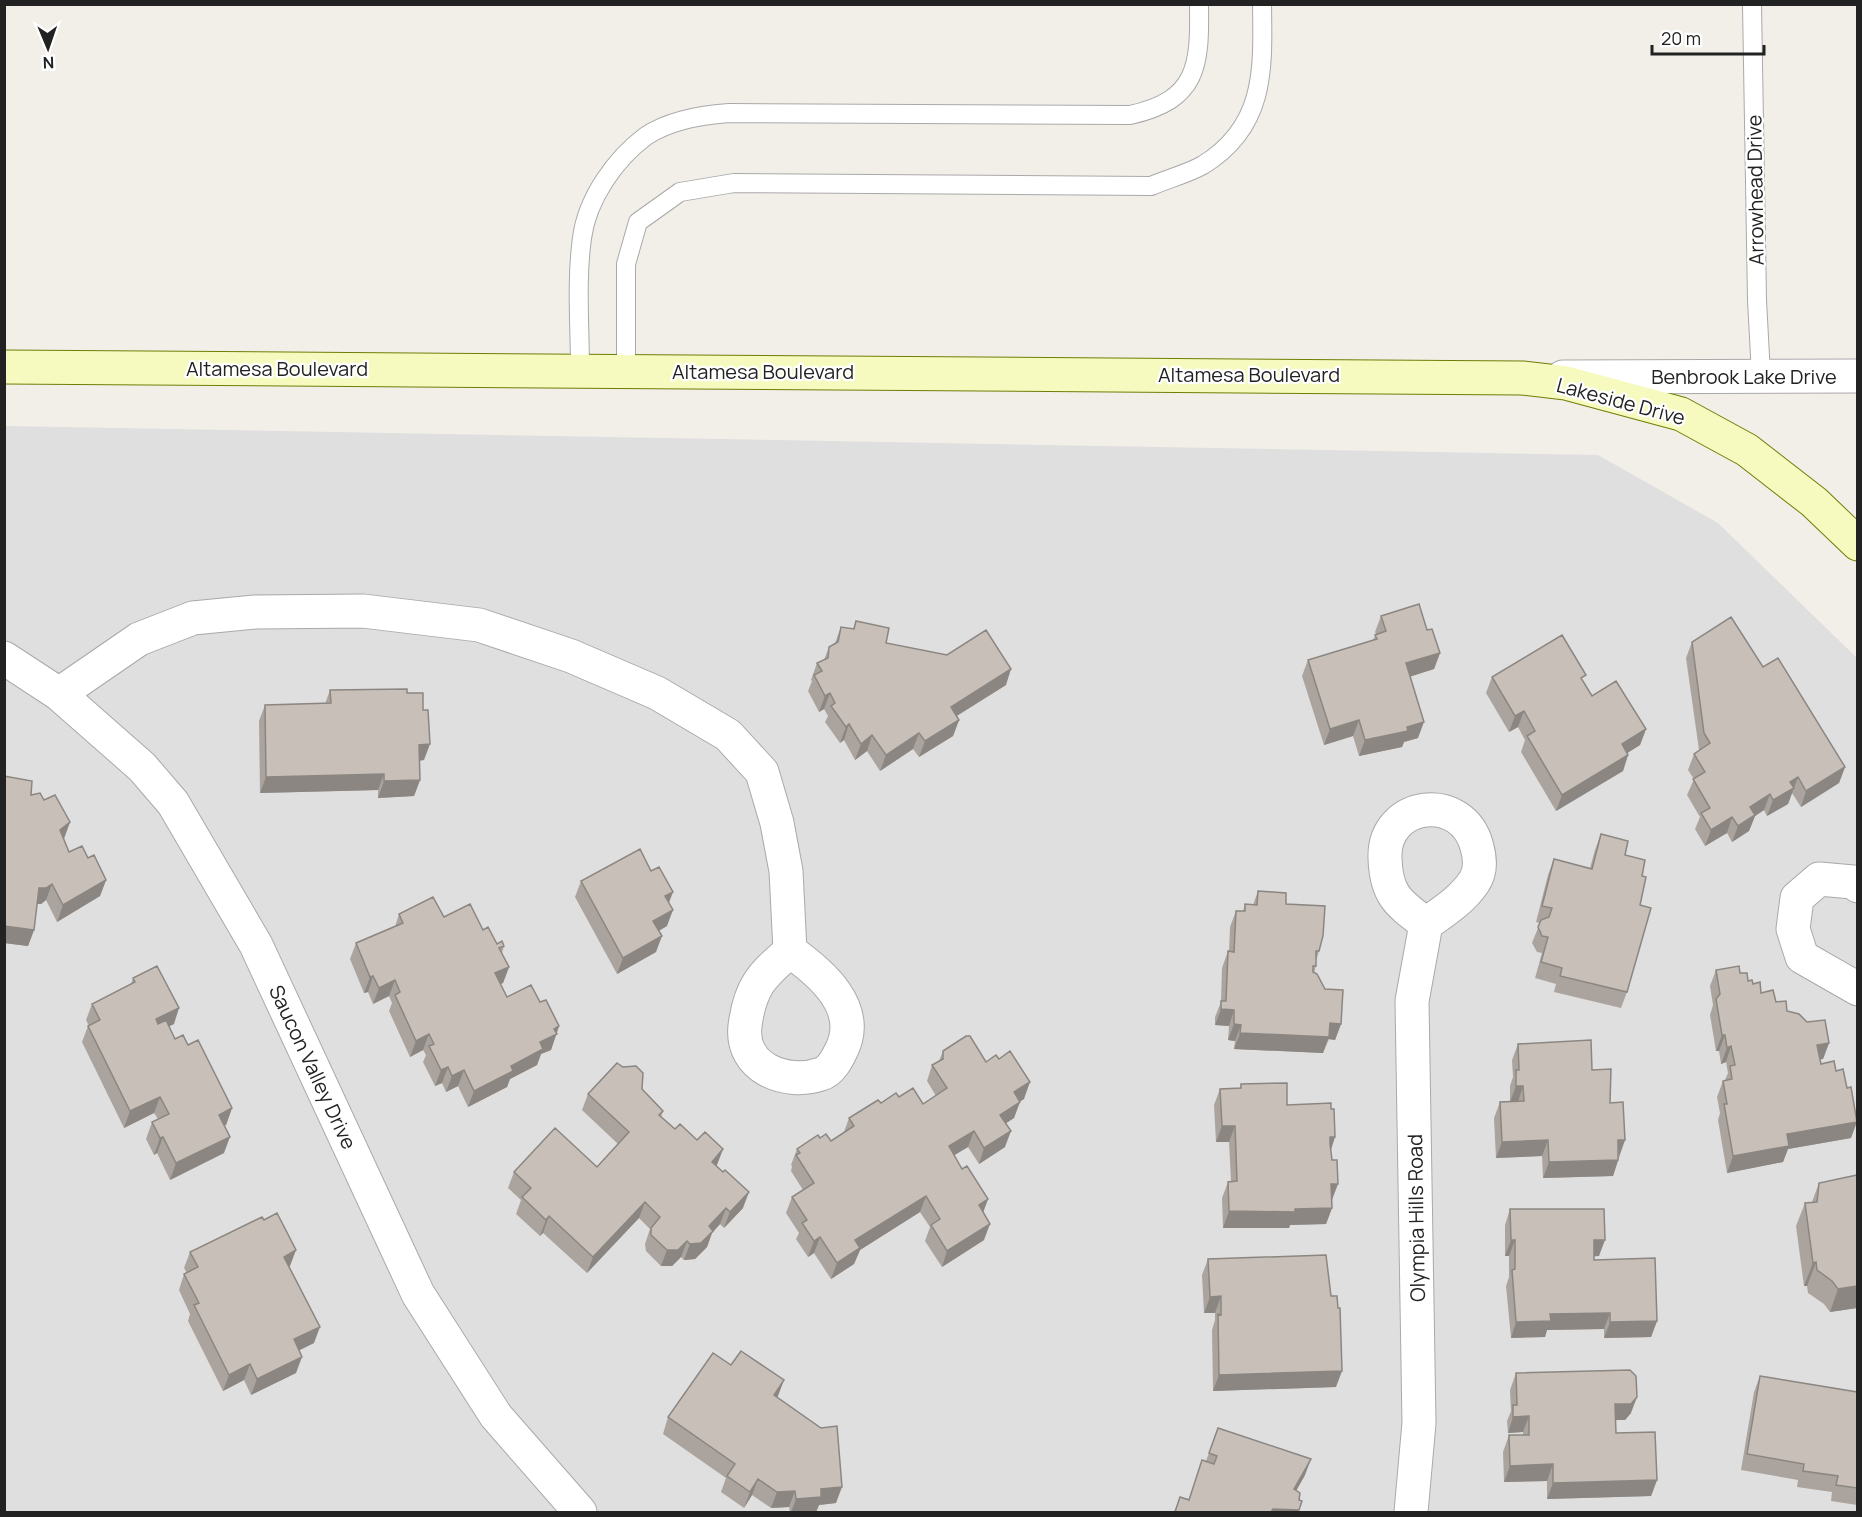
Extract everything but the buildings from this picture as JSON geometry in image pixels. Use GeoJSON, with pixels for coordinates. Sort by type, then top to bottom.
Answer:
{"type":"FeatureCollection","features":[{"type":"Feature","properties":{"kind":"street","name":"Altamesa Boulevard"},"geometry":{"type":"LineString","coordinates":[[4,367],[1522,378]]}},
{"type":"Feature","properties":{"kind":"street","name":"Benbrook Lake Drive"},"geometry":{"type":"LineString","coordinates":[[1522,378],[1857,376]]}},
{"type":"Feature","properties":{"kind":"street","name":"Lakeside Drive"},"geometry":{"type":"LineString","coordinates":[[1522,378],[1566,383],[1681,414],[1747,450],[1814,502],[1857,544]]}},
{"type":"Feature","properties":{"kind":"street"},"geometry":{"type":"LineString","coordinates":[[59,694],[140,639],[193,618],[255,612],[363,611],[479,625],[570,656],[657,693],[728,735],[762,772],[777,824],[786,871],[790,951]]}},
{"type":"Feature","properties":{"kind":"street","name":"Saucon Valley Drive"},"geometry":{"type":"LineString","coordinates":[[4,658],[59,694],[142,767],[173,803],[256,945],[418,1294],[496,1416],[579,1512]]}},
{"type":"Feature","properties":{"kind":"street"},"geometry":{"type":"LineString","coordinates":[[1857,886],[1853,882],[1819,879],[1797,898],[1793,929],[1802,957],[1857,989]]}},
{"type":"Feature","properties":{"kind":"street","name":"Olympia Hills Road"},"geometry":{"type":"LineString","coordinates":[[1411,1512],[1419,1423],[1412,1001],[1426,924]]}},
{"type":"Feature","properties":{"kind":"lane"},"geometry":{"type":"LineString","coordinates":[[579,370],[582,237],[588,214],[614,166],[647,136],[672,124],[704,115],[729,113],[1130,115],[1148,111],[1173,100],[1192,78],[1200,47],[1199,4]]}},
{"type":"Feature","properties":{"kind":"lane"},"geometry":{"type":"LineString","coordinates":[[626,370],[626,264],[638,222],[680,192],[734,183],[1151,186],[1202,165],[1232,141],[1255,104],[1263,70],[1262,4]]}},
{"type":"Feature","properties":{"kind":"lane","name":"Arrowhead Drive"},"geometry":{"type":"LineString","coordinates":[[1752,4],[1757,288],[1761,375]]}},
{"type":"Feature","properties":{"kind":"shaded area"},"geometry":{"type":"Polygon","coordinates":[[[5,426],[1598,455],[1718,523],[1857,658],[1857,1512],[5,1512],[5,426]]]}}]}
